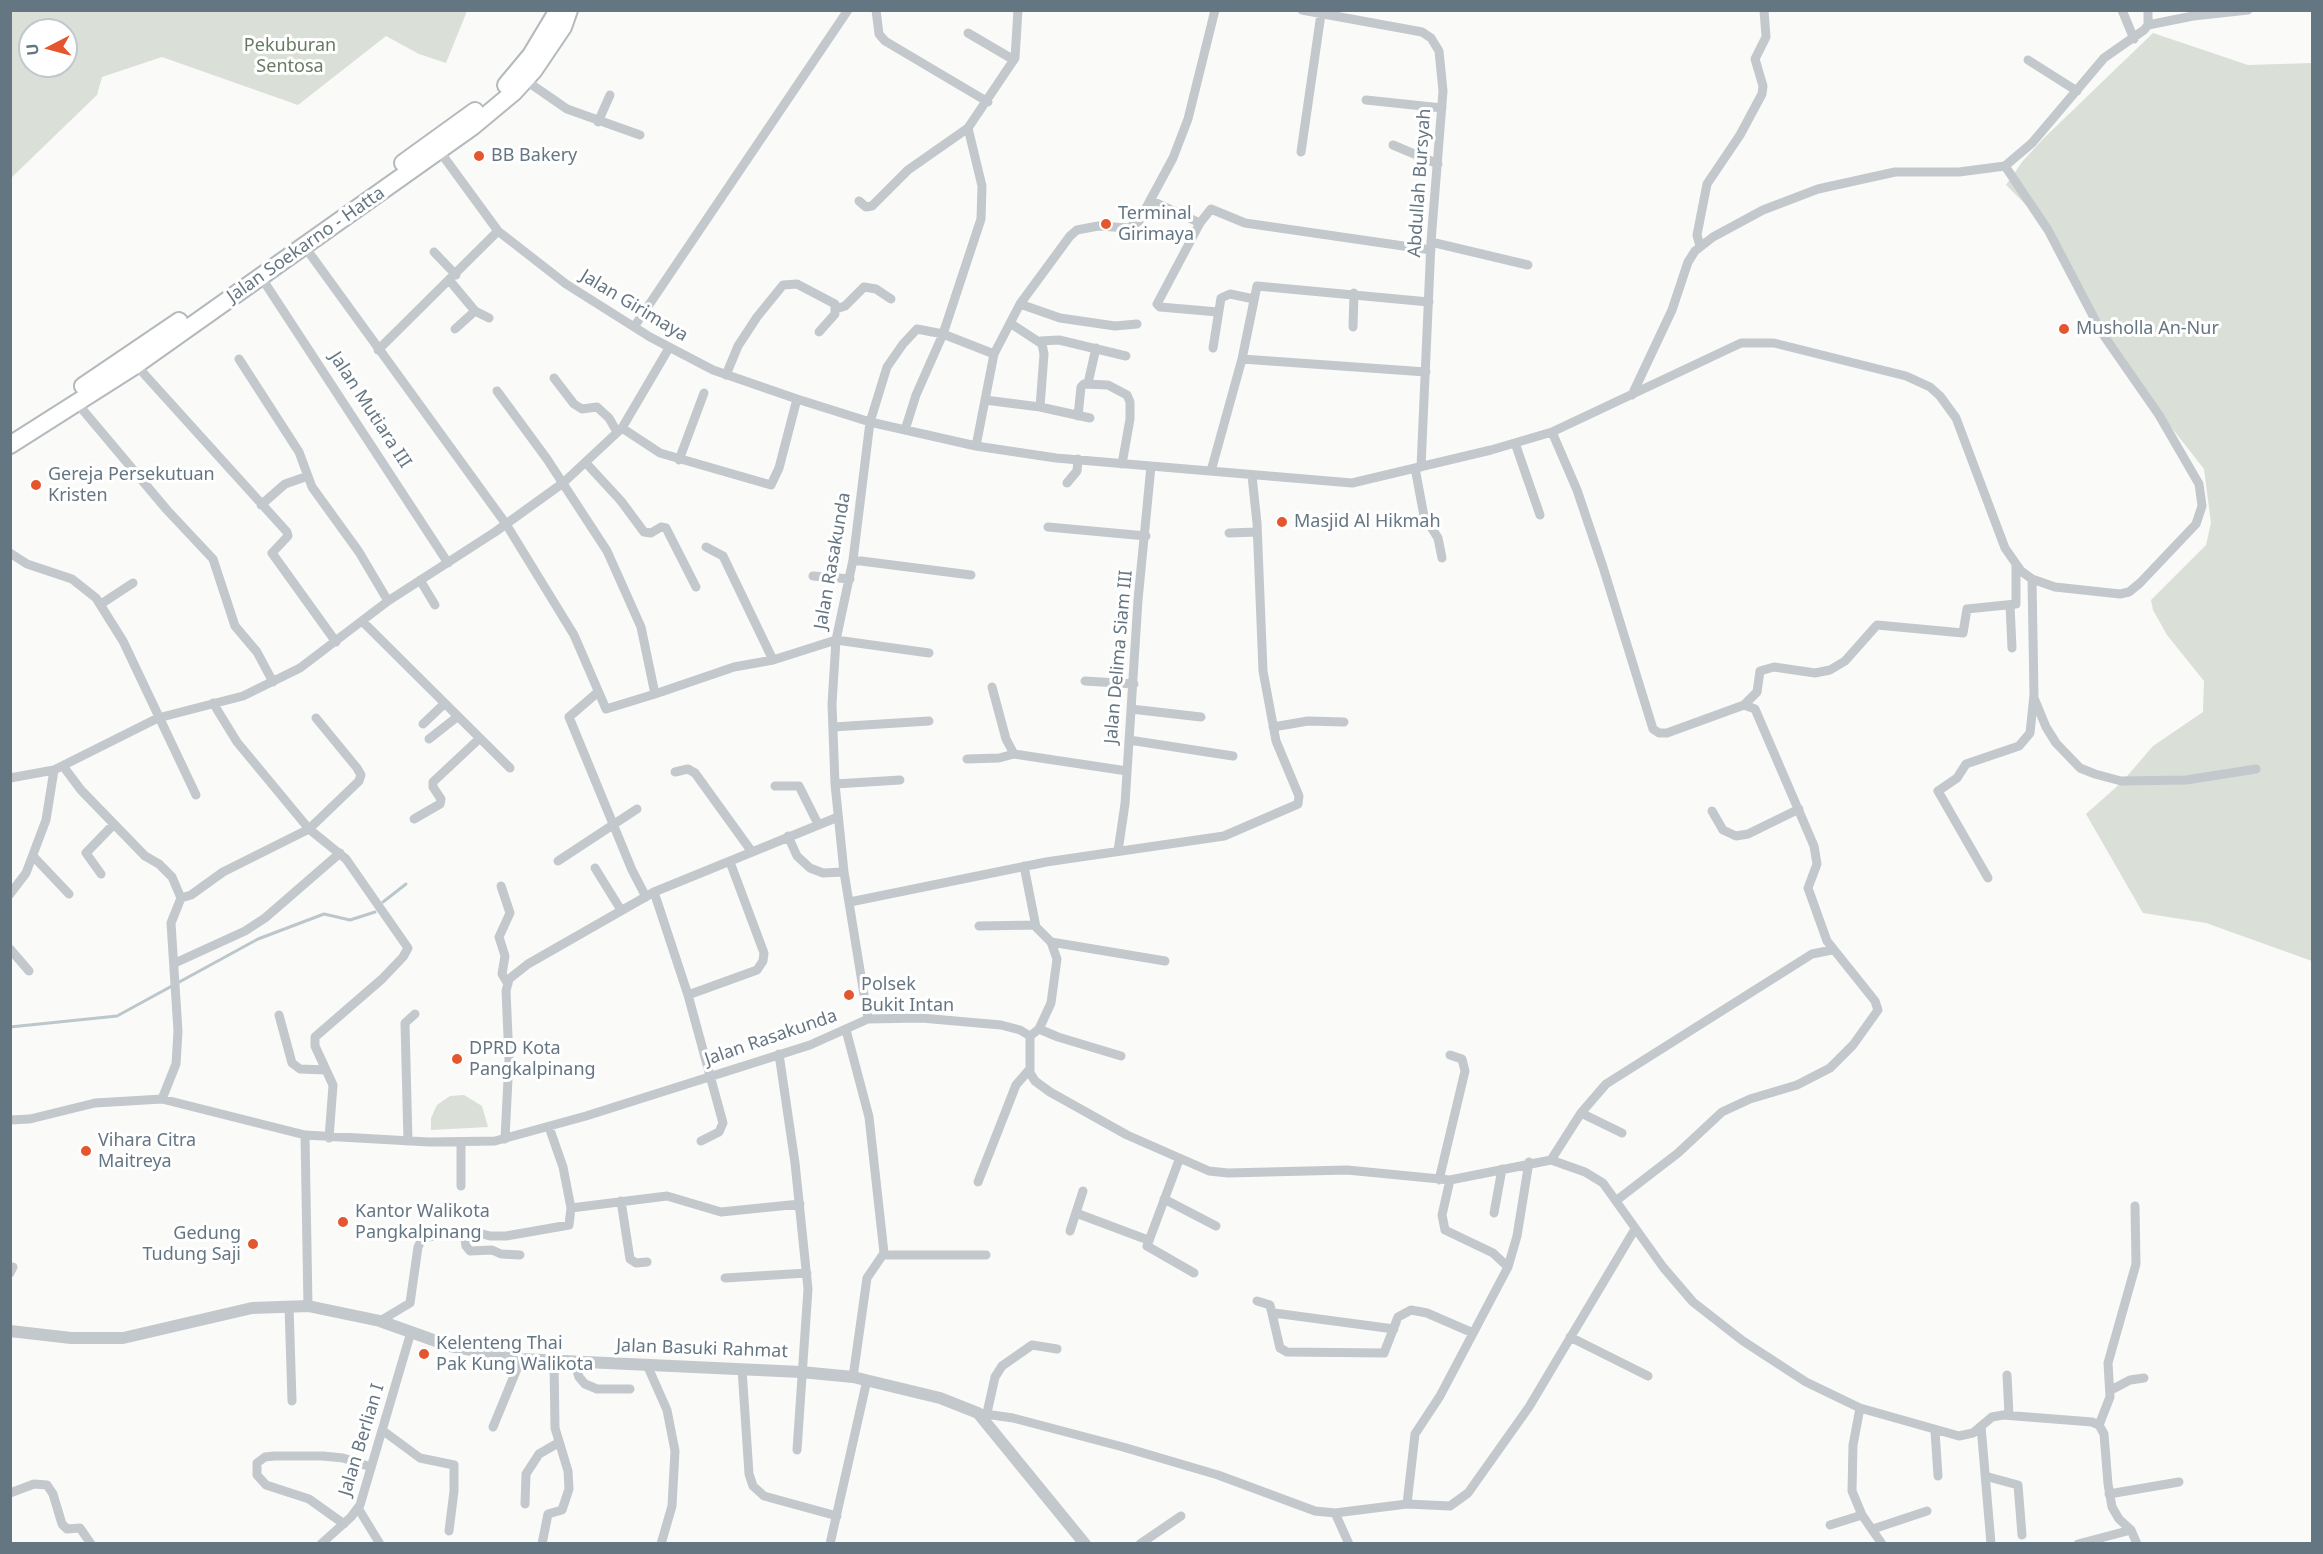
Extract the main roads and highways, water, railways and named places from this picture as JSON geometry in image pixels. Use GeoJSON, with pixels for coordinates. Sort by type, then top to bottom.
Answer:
{"type":"FeatureCollection","features":[{"type":"Feature","properties":{"kind":"highway","name":"Jalan Soekarno - Hatta"},"geometry":{"type":"LineString","coordinates":[[10,435],[77,403],[136,366],[305,247],[436,147],[505,86],[531,55],[558,10]]}},
{"type":"Feature","properties":{"kind":"highway","name":"Jalan Soekarno - Hatta"},"geometry":{"type":"LineString","coordinates":[[10,445],[287,247],[493,111],[525,80],[548,51],[569,10]]}},
{"type":"Feature","properties":{"kind":"waterway"},"geometry":{"type":"LineString","coordinates":[[383,902],[406,884]]}},
{"type":"Feature","properties":{"kind":"waterway"},"geometry":{"type":"LineString","coordinates":[[10,1027],[117,1016],[258,939],[324,914],[350,920],[375,912]]}},
{"type":"Feature","properties":{"kind":"place","name":"BB Bakery"},"geometry":{"type":"Point","coordinates":[479,156]}},
{"type":"Feature","properties":{"kind":"place","name":"Terminal Girimaya"},"geometry":{"type":"Point","coordinates":[1106,224]}},
{"type":"Feature","properties":{"kind":"place","name":"Musholla An-Nur"},"geometry":{"type":"Point","coordinates":[2064,329]}},
{"type":"Feature","properties":{"kind":"place","name":"Gereja Persekutuan Kristen"},"geometry":{"type":"Point","coordinates":[36,485]}},
{"type":"Feature","properties":{"kind":"place","name":"Masjid Al Hikmah"},"geometry":{"type":"Point","coordinates":[1282,522]}},
{"type":"Feature","properties":{"kind":"place","name":"Polsek Bukit Intan"},"geometry":{"type":"Point","coordinates":[849,995]}},
{"type":"Feature","properties":{"kind":"place","name":"DPRD Kota Pangkalpinang"},"geometry":{"type":"Point","coordinates":[457,1059]}},
{"type":"Feature","properties":{"kind":"place","name":"Vihara Citra Maitreya"},"geometry":{"type":"Point","coordinates":[86,1151]}},
{"type":"Feature","properties":{"kind":"place","name":"Kantor Walikota Pangkalpinang"},"geometry":{"type":"Point","coordinates":[343,1222]}},
{"type":"Feature","properties":{"kind":"place","name":"Gedung Tudung Saji"},"geometry":{"type":"Point","coordinates":[253,1244]}},
{"type":"Feature","properties":{"kind":"place","name":"Kelenteng Thai Pak Kung Walikota"},"geometry":{"type":"Point","coordinates":[424,1354]}},
{"type":"Feature","properties":{"kind":"park label","name":"Pekuburan Sentosa"},"geometry":{"type":"Point","coordinates":[290,56]}}]}
